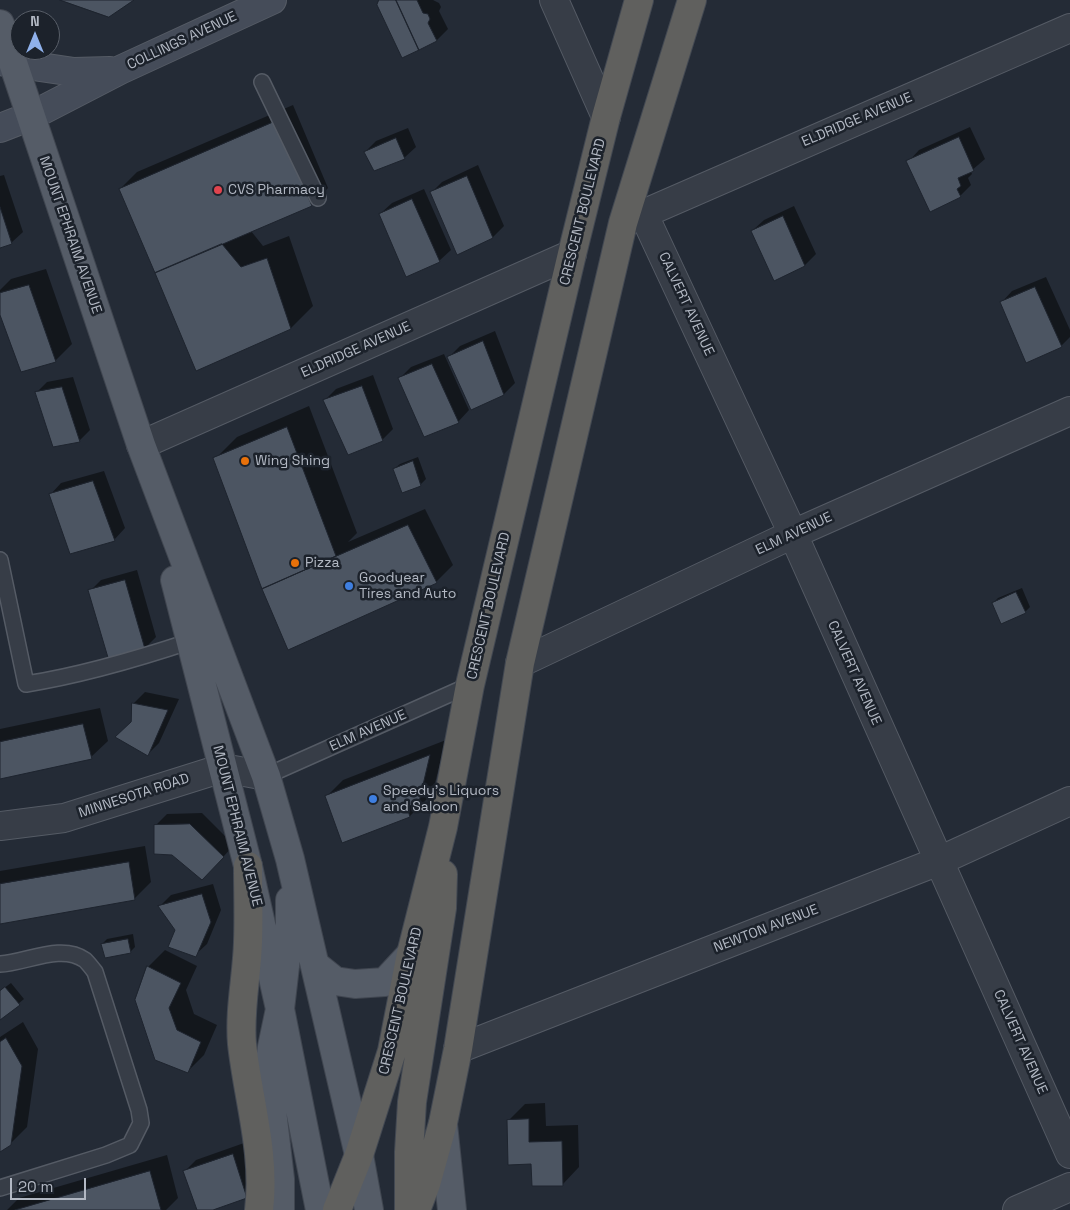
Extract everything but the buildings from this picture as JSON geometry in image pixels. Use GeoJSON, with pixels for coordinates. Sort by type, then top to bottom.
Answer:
{"type":"FeatureCollection","features":[{"type":"Feature","properties":{"kind":"highway","name":"CRESCENT BOULEVARD"},"geometry":{"type":"LineString","coordinates":[[337,1210],[359,1155],[392,1051],[411,954],[443,827],[470,685],[572,254],[606,117],[639,0]]}},
{"type":"Feature","properties":{"kind":"highway"},"geometry":{"type":"LineString","coordinates":[[416,1210],[426,1184],[443,1123],[458,1049],[520,663],[633,218],[692,0]]}},
{"type":"Feature","properties":{"kind":"highway"},"geometry":{"type":"LineString","coordinates":[[408,1210],[412,1102],[442,908],[443,827]]}},
{"type":"Feature","properties":{"kind":"highway"},"geometry":{"type":"LineString","coordinates":[[248,866],[248,943],[242,1003],[242,1043],[260,1157],[261,1196],[259,1210]]}},
{"type":"Feature","properties":{"kind":"main road","name":"COLLINGS AVENUE"},"geometry":{"type":"LineString","coordinates":[[0,128],[31,116],[120,70],[272,0]]}},
{"type":"Feature","properties":{"kind":"main road","name":"MOUNT EPHRAIM AVENUE"},"geometry":{"type":"LineString","coordinates":[[0,24],[6,62],[31,116],[141,445],[266,776],[290,859],[359,1155],[369,1210]]}},
{"type":"Feature","properties":{"kind":"main road"},"geometry":{"type":"LineString","coordinates":[[6,62],[74,72],[120,70]]}},
{"type":"Feature","properties":{"kind":"main road","name":"MOUNT EPHRAIM AVENUE"},"geometry":{"type":"LineString","coordinates":[[141,445],[248,866],[280,1009],[320,1210]]}},
{"type":"Feature","properties":{"kind":"main road"},"geometry":{"type":"LineString","coordinates":[[280,1210],[280,1179],[268,1076],[280,1009],[290,923],[290,859]]}},
{"type":"Feature","properties":{"kind":"main road"},"geometry":{"type":"LineString","coordinates":[[315,965],[335,981],[355,984],[385,982],[411,954]]}},
{"type":"Feature","properties":{"kind":"main road"},"geometry":{"type":"LineString","coordinates":[[443,1123],[452,1210]]}},
{"type":"Feature","properties":{"kind":"main road"},"geometry":{"type":"LineString","coordinates":[[276,1210],[280,1179]]}},
{"type":"Feature","properties":{"kind":"street"},"geometry":{"type":"LineString","coordinates":[[554,0],[606,117]]}},
{"type":"Feature","properties":{"kind":"street","name":"ELDRIDGE AVENUE"},"geometry":{"type":"LineString","coordinates":[[633,218],[1070,28]]}},
{"type":"Feature","properties":{"kind":"street","name":"CALVERT AVENUE"},"geometry":{"type":"LineString","coordinates":[[633,218],[793,534],[1070,1154]]}},
{"type":"Feature","properties":{"kind":"street","name":"ELDRIDGE AVENUE"},"geometry":{"type":"LineString","coordinates":[[141,445],[572,254]]}},
{"type":"Feature","properties":{"kind":"street","name":"ELM AVENUE"},"geometry":{"type":"LineString","coordinates":[[520,663],[793,534],[1070,411]]}},
{"type":"Feature","properties":{"kind":"street","name":"MINNESOTA ROAD"},"geometry":{"type":"LineString","coordinates":[[0,826],[64,818],[224,768],[266,776]]}},
{"type":"Feature","properties":{"kind":"street","name":"NEWTON AVENUE"},"geometry":{"type":"LineString","coordinates":[[458,1049],[938,861],[1070,801]]}},
{"type":"Feature","properties":{"kind":"street"},"geometry":{"type":"LineString","coordinates":[[1017,1210],[1070,1188]]}},
{"type":"Feature","properties":{"kind":"lane"},"geometry":{"type":"LineString","coordinates":[[262,82],[318,198]]}},
{"type":"Feature","properties":{"kind":"lane"},"geometry":{"type":"LineString","coordinates":[[0,560],[26,684],[66,678],[133,660],[191,641]]}},
{"type":"Feature","properties":{"kind":"lane","name":"ELM AVENUE"},"geometry":{"type":"LineString","coordinates":[[266,776],[470,685]]}},
{"type":"Feature","properties":{"kind":"lane"},"geometry":{"type":"LineString","coordinates":[[0,964],[55,954],[71,954],[85,960],[95,972],[139,1110],[141,1123],[130,1145],[106,1155],[0,1188]]}},
{"type":"Feature","properties":{"kind":"place","name":"CVS Pharmacy"},"geometry":{"type":"Point","coordinates":[218,190]}},
{"type":"Feature","properties":{"kind":"place","name":"Wing Shing"},"geometry":{"type":"Point","coordinates":[245,461]}},
{"type":"Feature","properties":{"kind":"place","name":"Pizza"},"geometry":{"type":"Point","coordinates":[295,563]}},
{"type":"Feature","properties":{"kind":"place","name":"Goodyear Tires and Auto"},"geometry":{"type":"Point","coordinates":[349,586]}},
{"type":"Feature","properties":{"kind":"place","name":"Speedy's Liquors and Saloon"},"geometry":{"type":"Point","coordinates":[373,799]}}]}
